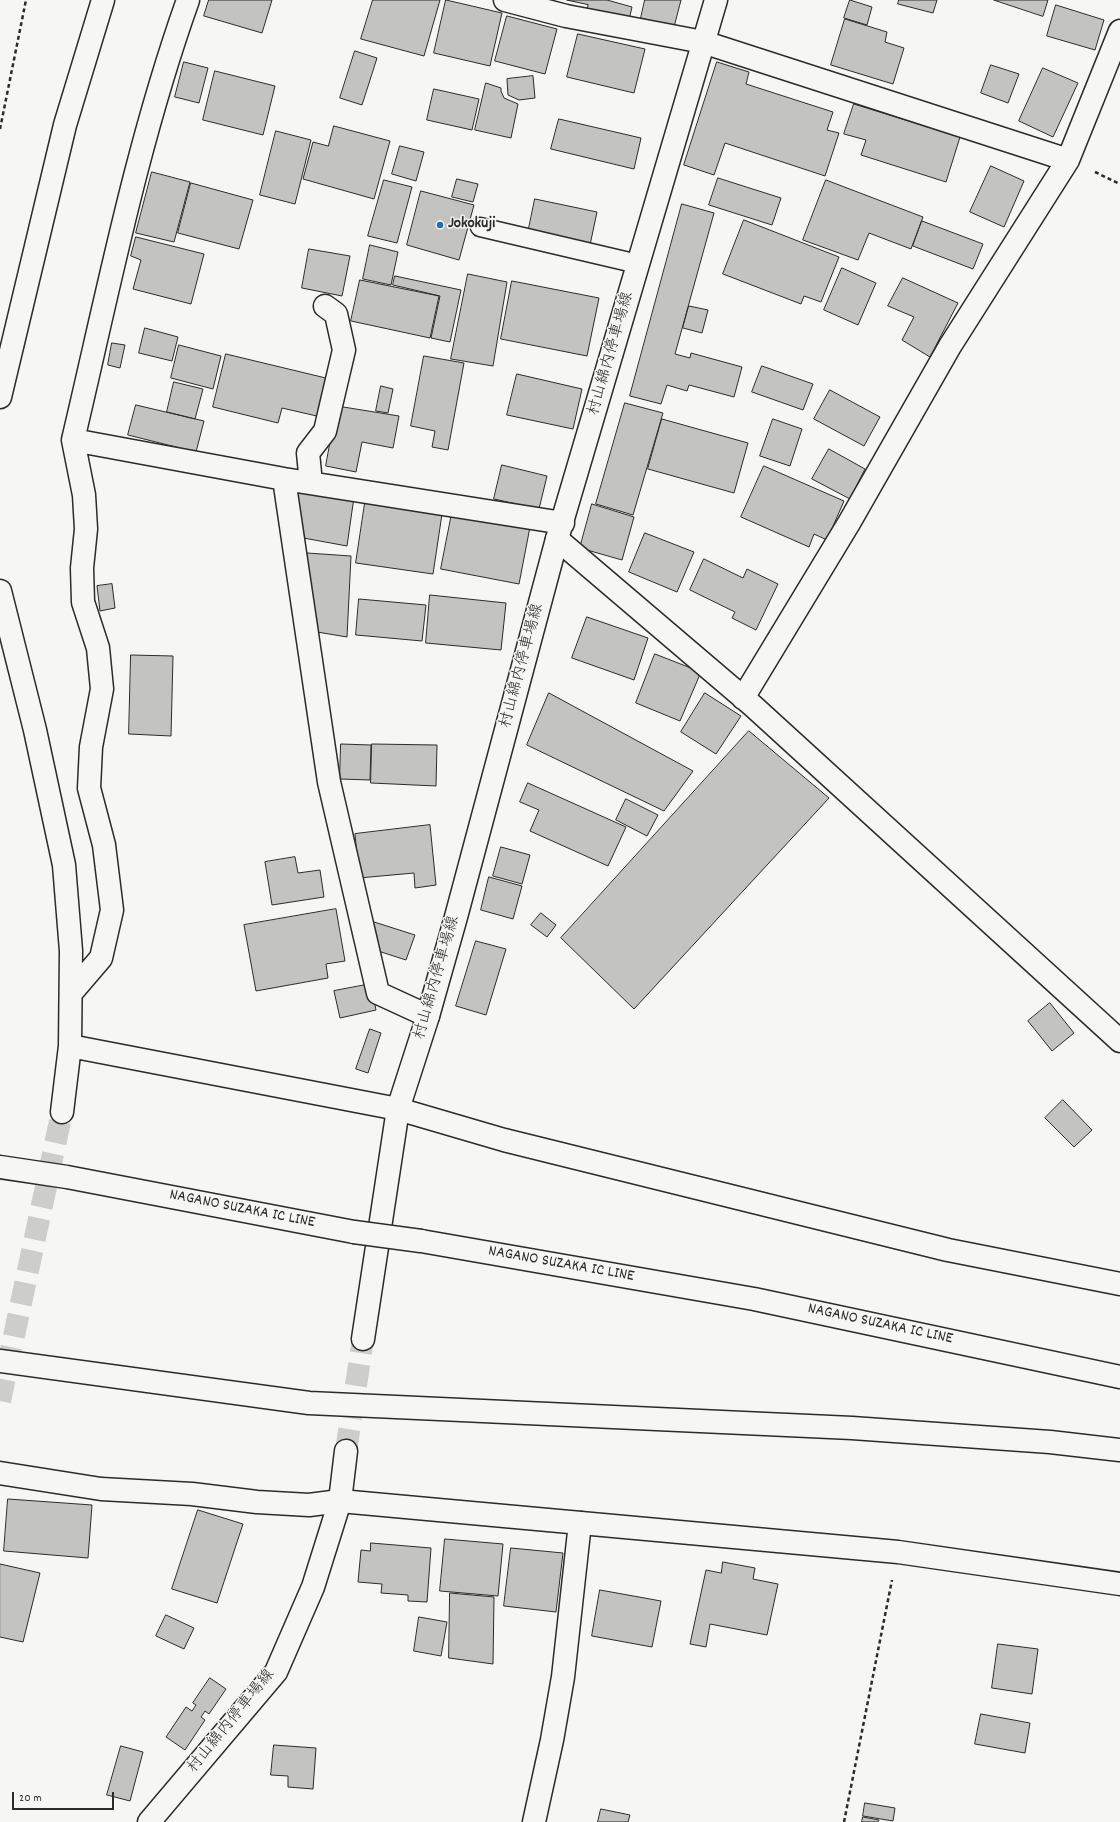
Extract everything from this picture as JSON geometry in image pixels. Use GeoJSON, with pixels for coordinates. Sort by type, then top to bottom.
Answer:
{"type":"FeatureCollection","features":[{"type":"Feature","properties":{"kind":"street"},"geometry":{"type":"LineString","coordinates":[[0,397],[65,125],[103,0]]}},
{"type":"Feature","properties":{"kind":"street"},"geometry":{"type":"LineString","coordinates":[[70,993],[101,958],[112,910],[104,845],[89,788],[91,747],[102,689],[98,648],[83,602],[82,568],[86,529],[84,494],[73,440],[132,188],[166,62],[188,0]]}},
{"type":"Feature","properties":{"kind":"street"},"geometry":{"type":"LineString","coordinates":[[505,0],[566,16],[703,42],[1068,160]]}},
{"type":"Feature","properties":{"kind":"street","name":"村山綿内停車場線"},"geometry":{"type":"LineString","coordinates":[[363,1339],[398,1109],[428,1016],[560,531],[716,0]]}},
{"type":"Feature","properties":{"kind":"street"},"geometry":{"type":"LineString","coordinates":[[743,698],[849,523],[950,346],[1068,160],[1120,30]]}},
{"type":"Feature","properties":{"kind":"street"},"geometry":{"type":"LineString","coordinates":[[312,483],[308,453],[325,431],[344,350],[336,314],[325,306]]}},
{"type":"Feature","properties":{"kind":"street"},"geometry":{"type":"LineString","coordinates":[[73,440],[312,483],[560,531],[1120,1041]]}},
{"type":"Feature","properties":{"kind":"street"},"geometry":{"type":"LineString","coordinates":[[284,479],[329,782],[378,993],[428,1016]]}},
{"type":"Feature","properties":{"kind":"street"},"geometry":{"type":"LineString","coordinates":[[0,591],[35,730],[64,866],[71,951],[70,1046],[62,1112]]}},
{"type":"Feature","properties":{"kind":"street"},"geometry":{"type":"LineString","coordinates":[[70,1046],[398,1109],[504,1140],[948,1250],[1120,1284]]}},
{"type":"Feature","properties":{"kind":"street","name":"NAGANO SUZAKA IC LINE"},"geometry":{"type":"LineString","coordinates":[[0,1167],[67,1177],[354,1232],[422,1241],[754,1299],[1120,1376]]}},
{"type":"Feature","properties":{"kind":"street"},"geometry":{"type":"LineString","coordinates":[[0,1361],[309,1403],[852,1428],[1050,1442],[1120,1450]]}},
{"type":"Feature","properties":{"kind":"street","name":"村山綿内停車場線"},"geometry":{"type":"LineString","coordinates":[[149,1822],[276,1672],[313,1587],[340,1501],[346,1451]]}},
{"type":"Feature","properties":{"kind":"street"},"geometry":{"type":"LineString","coordinates":[[0,1473],[102,1489],[192,1494],[257,1502],[309,1505],[340,1501],[898,1552],[1120,1584]]}},
{"type":"Feature","properties":{"kind":"street"},"geometry":{"type":"LineString","coordinates":[[534,1822],[552,1740],[563,1677],[580,1523]]}},
{"type":"Feature","properties":{"kind":"lane"},"geometry":{"type":"LineString","coordinates":[[480,227],[638,264]]}},
{"type":"Feature","properties":{"kind":"path"},"geometry":{"type":"LineString","coordinates":[[0,129],[26,0]]}},
{"type":"Feature","properties":{"kind":"path"},"geometry":{"type":"LineString","coordinates":[[844,1822],[898,1552]]}},
{"type":"Feature","properties":{"kind":"building"},"geometry":{"type":"Polygon","coordinates":[[[209,0],[272,0],[262,33],[204,16],[209,0]]]}},
{"type":"Feature","properties":{"kind":"building"},"geometry":{"type":"Polygon","coordinates":[[[373,0],[440,0],[424,56],[361,39],[373,0]]]}},
{"type":"Feature","properties":{"kind":"building"},"geometry":{"type":"Polygon","coordinates":[[[446,0],[502,13],[490,66],[434,53],[446,0]]]}},
{"type":"Feature","properties":{"kind":"building"},"geometry":{"type":"Polygon","coordinates":[[[567,0],[607,0],[632,7],[628,24],[586,13],[588,5],[567,0]]]}},
{"type":"Feature","properties":{"kind":"building"},"geometry":{"type":"Polygon","coordinates":[[[645,0],[681,0],[674,27],[641,18],[645,0]]]}},
{"type":"Feature","properties":{"kind":"building"},"geometry":{"type":"Polygon","coordinates":[[[850,0],[872,7],[867,25],[844,18],[850,0]]]}},
{"type":"Feature","properties":{"kind":"building"},"geometry":{"type":"Polygon","coordinates":[[[899,0],[937,0],[933,13],[898,4],[899,0]]]}},
{"type":"Feature","properties":{"kind":"building"},"geometry":{"type":"Polygon","coordinates":[[[994,0],[1048,0],[1043,16],[994,0]]]}},
{"type":"Feature","properties":{"kind":"building"},"geometry":{"type":"Polygon","coordinates":[[[1056,5],[1104,20],[1095,50],[1047,36],[1056,5]]]}},
{"type":"Feature","properties":{"kind":"building"},"geometry":{"type":"Polygon","coordinates":[[[507,16],[557,29],[545,74],[495,61],[507,16]]]}},
{"type":"Feature","properties":{"kind":"building"},"geometry":{"type":"Polygon","coordinates":[[[845,19],[887,32],[885,42],[904,48],[893,84],[831,65],[845,19]]]}},
{"type":"Feature","properties":{"kind":"building"},"geometry":{"type":"Polygon","coordinates":[[[578,34],[645,49],[634,93],[567,77],[578,34]]]}},
{"type":"Feature","properties":{"kind":"building"},"geometry":{"type":"Polygon","coordinates":[[[355,51],[377,58],[362,105],[340,98],[355,51]]]}},
{"type":"Feature","properties":{"kind":"building"},"geometry":{"type":"Polygon","coordinates":[[[184,62],[208,68],[199,103],[175,97],[184,62]]]}},
{"type":"Feature","properties":{"kind":"building"},"geometry":{"type":"Polygon","coordinates":[[[717,62],[749,72],[746,84],[833,112],[827,130],[839,133],[825,176],[725,143],[714,175],[684,165],[717,62]]]}},
{"type":"Feature","properties":{"kind":"building"},"geometry":{"type":"Polygon","coordinates":[[[991,65],[1019,74],[1008,103],[981,93],[991,65]]]}},
{"type":"Feature","properties":{"kind":"building"},"geometry":{"type":"Polygon","coordinates":[[[1043,68],[1078,83],[1053,137],[1019,121],[1043,68]]]}},
{"type":"Feature","properties":{"kind":"building"},"geometry":{"type":"Polygon","coordinates":[[[215,71],[275,86],[263,135],[203,120],[215,71]]]}},
{"type":"Feature","properties":{"kind":"building"},"geometry":{"type":"Polygon","coordinates":[[[533,76],[535,98],[519,100],[508,95],[507,79],[533,76]]]}},
{"type":"Feature","properties":{"kind":"building"},"geometry":{"type":"Polygon","coordinates":[[[486,83],[501,88],[504,98],[518,104],[511,138],[475,130],[486,83]]]}},
{"type":"Feature","properties":{"kind":"building"},"geometry":{"type":"Polygon","coordinates":[[[434,89],[479,99],[472,130],[427,120],[434,89]]]}},
{"type":"Feature","properties":{"kind":"building"},"geometry":{"type":"Polygon","coordinates":[[[854,104],[960,137],[946,182],[861,155],[866,140],[844,134],[854,104]]]}},
{"type":"Feature","properties":{"kind":"building"},"geometry":{"type":"Polygon","coordinates":[[[559,119],[641,138],[634,169],[551,149],[559,119]]]}},
{"type":"Feature","properties":{"kind":"building"},"geometry":{"type":"Polygon","coordinates":[[[334,126],[390,141],[374,199],[303,179],[313,142],[328,146],[334,126]]]}},
{"type":"Feature","properties":{"kind":"building"},"geometry":{"type":"Polygon","coordinates":[[[276,131],[311,140],[295,204],[260,195],[276,131]]]}},
{"type":"Feature","properties":{"kind":"building"},"geometry":{"type":"Polygon","coordinates":[[[400,146],[424,152],[416,181],[392,174],[400,146]]]}},
{"type":"Feature","properties":{"kind":"building"},"geometry":{"type":"Polygon","coordinates":[[[991,166],[1024,181],[1004,227],[970,212],[991,166]]]}},
{"type":"Feature","properties":{"kind":"building"},"geometry":{"type":"Polygon","coordinates":[[[152,172],[190,182],[174,242],[136,233],[152,172]]]}},
{"type":"Feature","properties":{"kind":"building"},"geometry":{"type":"Polygon","coordinates":[[[718,178],[781,198],[772,225],[709,205],[718,178]]]}},
{"type":"Feature","properties":{"kind":"building"},"geometry":{"type":"Polygon","coordinates":[[[457,179],[478,184],[473,202],[452,197],[457,179]]]}},
{"type":"Feature","properties":{"kind":"building"},"geometry":{"type":"Polygon","coordinates":[[[384,180],[412,187],[397,243],[368,236],[384,180]]]}},
{"type":"Feature","properties":{"kind":"building"},"geometry":{"type":"Polygon","coordinates":[[[826,180],[923,217],[911,249],[869,233],[858,260],[803,240],[826,180]]]}},
{"type":"Feature","properties":{"kind":"building"},"geometry":{"type":"Polygon","coordinates":[[[191,183],[253,200],[239,249],[178,233],[191,183]]]}},
{"type":"Feature","properties":{"kind":"building","name":"Jokokuji"},"geometry":{"type":"Polygon","coordinates":[[[421,191],[474,205],[459,260],[407,245],[421,191]]]}},
{"type":"Feature","properties":{"kind":"building"},"geometry":{"type":"Polygon","coordinates":[[[535,199],[597,212],[590,245],[528,233],[535,199]]]}},
{"type":"Feature","properties":{"kind":"building"},"geometry":{"type":"Polygon","coordinates":[[[682,204],[714,213],[675,354],[690,358],[691,353],[742,367],[734,397],[689,385],[687,391],[667,385],[661,404],[630,396],[682,204]]]}},
{"type":"Feature","properties":{"kind":"building"},"geometry":{"type":"Polygon","coordinates":[[[744,220],[839,257],[821,302],[804,296],[801,304],[723,274],[744,220]]]}},
{"type":"Feature","properties":{"kind":"building"},"geometry":{"type":"Polygon","coordinates":[[[922,221],[983,244],[973,269],[913,246],[922,221]]]}},
{"type":"Feature","properties":{"kind":"building"},"geometry":{"type":"Polygon","coordinates":[[[136,237],[204,254],[191,304],[133,289],[141,260],[131,256],[136,237]]]}},
{"type":"Feature","properties":{"kind":"building"},"geometry":{"type":"Polygon","coordinates":[[[370,245],[398,252],[391,285],[363,279],[370,245]]]}},
{"type":"Feature","properties":{"kind":"building"},"geometry":{"type":"Polygon","coordinates":[[[309,249],[350,256],[342,296],[302,288],[309,249]]]}},
{"type":"Feature","properties":{"kind":"building"},"geometry":{"type":"Polygon","coordinates":[[[842,268],[876,283],[858,325],[824,310],[842,268]]]}},
{"type":"Feature","properties":{"kind":"building"},"geometry":{"type":"Polygon","coordinates":[[[468,274],[507,282],[493,366],[451,359],[468,274]]]}},
{"type":"Feature","properties":{"kind":"building"},"geometry":{"type":"Polygon","coordinates":[[[395,276],[461,290],[450,342],[431,338],[440,296],[393,285],[395,276]]]}},
{"type":"Feature","properties":{"kind":"building"},"geometry":{"type":"Polygon","coordinates":[[[903,278],[958,303],[930,357],[902,340],[914,317],[888,306],[903,278]]]}},
{"type":"Feature","properties":{"kind":"building"},"geometry":{"type":"Polygon","coordinates":[[[360,280],[439,296],[430,338],[351,321],[360,280]]]}},
{"type":"Feature","properties":{"kind":"building"},"geometry":{"type":"Polygon","coordinates":[[[512,281],[599,298],[587,356],[501,339],[512,281]]]}},
{"type":"Feature","properties":{"kind":"building"},"geometry":{"type":"Polygon","coordinates":[[[689,306],[708,310],[702,333],[683,328],[689,306]]]}},
{"type":"Feature","properties":{"kind":"building"},"geometry":{"type":"Polygon","coordinates":[[[145,328],[178,337],[172,361],[139,353],[145,328]]]}},
{"type":"Feature","properties":{"kind":"building"},"geometry":{"type":"Polygon","coordinates":[[[112,343],[125,345],[120,368],[108,365],[112,343]]]}},
{"type":"Feature","properties":{"kind":"building"},"geometry":{"type":"Polygon","coordinates":[[[179,345],[221,356],[213,389],[171,378],[179,345]]]}},
{"type":"Feature","properties":{"kind":"building"},"geometry":{"type":"Polygon","coordinates":[[[226,354],[330,379],[321,417],[282,408],[278,423],[213,407],[226,354]]]}},
{"type":"Feature","properties":{"kind":"building"},"geometry":{"type":"Polygon","coordinates":[[[424,356],[464,363],[448,450],[432,447],[435,431],[411,426],[424,356]]]}},
{"type":"Feature","properties":{"kind":"building"},"geometry":{"type":"Polygon","coordinates":[[[762,366],[813,384],[803,410],[752,392],[762,366]]]}},
{"type":"Feature","properties":{"kind":"building"},"geometry":{"type":"Polygon","coordinates":[[[517,374],[582,389],[573,429],[507,415],[517,374]]]}},
{"type":"Feature","properties":{"kind":"building"},"geometry":{"type":"Polygon","coordinates":[[[174,382],[203,389],[195,419],[167,412],[174,382]]]}},
{"type":"Feature","properties":{"kind":"building"},"geometry":{"type":"Polygon","coordinates":[[[381,386],[393,389],[388,413],[376,411],[381,386]]]}},
{"type":"Feature","properties":{"kind":"building"},"geometry":{"type":"Polygon","coordinates":[[[830,390],[880,417],[864,446],[814,419],[830,390]]]}},
{"type":"Feature","properties":{"kind":"building"},"geometry":{"type":"Polygon","coordinates":[[[625,403],[663,413],[633,515],[596,504],[625,403]]]}},
{"type":"Feature","properties":{"kind":"building"},"geometry":{"type":"Polygon","coordinates":[[[136,405],[204,421],[196,452],[128,435],[136,405]]]}},
{"type":"Feature","properties":{"kind":"building"},"geometry":{"type":"Polygon","coordinates":[[[337,406],[399,416],[393,448],[362,442],[356,472],[326,466],[337,406]]]}},
{"type":"Feature","properties":{"kind":"building"},"geometry":{"type":"Polygon","coordinates":[[[662,419],[748,443],[734,493],[648,469],[662,419]]]}},
{"type":"Feature","properties":{"kind":"building"},"geometry":{"type":"Polygon","coordinates":[[[773,419],[802,429],[790,466],[760,456],[773,419]]]}},
{"type":"Feature","properties":{"kind":"building"},"geometry":{"type":"Polygon","coordinates":[[[829,449],[865,469],[850,499],[812,479],[829,449]]]}},
{"type":"Feature","properties":{"kind":"building"},"geometry":{"type":"Polygon","coordinates":[[[502,465],[547,476],[539,509],[494,499],[502,465]]]}},
{"type":"Feature","properties":{"kind":"building"},"geometry":{"type":"Polygon","coordinates":[[[764,466],[844,501],[827,540],[814,534],[809,547],[741,517],[764,466]]]}},
{"type":"Feature","properties":{"kind":"building"},"geometry":{"type":"Polygon","coordinates":[[[297,490],[354,497],[347,546],[298,537],[297,490]]]}},
{"type":"Feature","properties":{"kind":"building"},"geometry":{"type":"Polygon","coordinates":[[[365,503],[442,514],[433,574],[356,563],[365,503]]]}},
{"type":"Feature","properties":{"kind":"building"},"geometry":{"type":"Polygon","coordinates":[[[592,504],[634,517],[622,560],[580,548],[592,504]]]}},
{"type":"Feature","properties":{"kind":"building"},"geometry":{"type":"Polygon","coordinates":[[[452,513],[530,527],[519,584],[441,569],[452,513]]]}},
{"type":"Feature","properties":{"kind":"building"},"geometry":{"type":"Polygon","coordinates":[[[645,533],[694,552],[677,592],[629,572],[645,533]]]}},
{"type":"Feature","properties":{"kind":"building"},"geometry":{"type":"Polygon","coordinates":[[[307,553],[351,556],[347,637],[317,632],[307,553]]]}},
{"type":"Feature","properties":{"kind":"building"},"geometry":{"type":"Polygon","coordinates":[[[704,559],[743,578],[747,569],[778,584],[756,630],[732,618],[735,612],[690,590],[704,559]]]}},
{"type":"Feature","properties":{"kind":"building"},"geometry":{"type":"Polygon","coordinates":[[[112,584],[115,608],[100,611],[97,586],[112,584]]]}},
{"type":"Feature","properties":{"kind":"building"},"geometry":{"type":"Polygon","coordinates":[[[430,595],[506,603],[501,650],[426,643],[430,595]]]}},
{"type":"Feature","properties":{"kind":"building"},"geometry":{"type":"Polygon","coordinates":[[[359,599],[426,605],[422,641],[356,635],[359,599]]]}},
{"type":"Feature","properties":{"kind":"building"},"geometry":{"type":"Polygon","coordinates":[[[587,617],[648,638],[634,680],[572,658],[587,617]]]}},
{"type":"Feature","properties":{"kind":"building"},"geometry":{"type":"Polygon","coordinates":[[[655,654],[701,672],[680,721],[636,703],[655,654]]]}},
{"type":"Feature","properties":{"kind":"building"},"geometry":{"type":"Polygon","coordinates":[[[131,655],[173,656],[171,736],[129,734],[131,655]]]}},
{"type":"Feature","properties":{"kind":"building"},"geometry":{"type":"Polygon","coordinates":[[[549,693],[693,771],[664,811],[527,745],[549,693]]]}},
{"type":"Feature","properties":{"kind":"building"},"geometry":{"type":"Polygon","coordinates":[[[705,693],[741,716],[716,754],[681,732],[705,693]]]}},
{"type":"Feature","properties":{"kind":"building"},"geometry":{"type":"Polygon","coordinates":[[[749,731],[829,798],[634,1009],[561,938],[749,731]]]}},
{"type":"Feature","properties":{"kind":"building"},"geometry":{"type":"Polygon","coordinates":[[[341,744],[371,745],[370,780],[340,779],[341,744]]]}},
{"type":"Feature","properties":{"kind":"building"},"geometry":{"type":"Polygon","coordinates":[[[372,744],[437,745],[436,786],[371,783],[372,744]]]}},
{"type":"Feature","properties":{"kind":"building"},"geometry":{"type":"Polygon","coordinates":[[[528,783],[626,827],[608,866],[530,831],[539,810],[520,802],[528,783]]]}},
{"type":"Feature","properties":{"kind":"building"},"geometry":{"type":"Polygon","coordinates":[[[626,799],[658,815],[647,836],[616,820],[626,799]]]}},
{"type":"Feature","properties":{"kind":"building"},"geometry":{"type":"Polygon","coordinates":[[[430,825],[436,885],[415,888],[414,873],[359,878],[355,834],[430,825]]]}},
{"type":"Feature","properties":{"kind":"building"},"geometry":{"type":"Polygon","coordinates":[[[501,847],[530,855],[522,884],[493,876],[501,847]]]}},
{"type":"Feature","properties":{"kind":"building"},"geometry":{"type":"Polygon","coordinates":[[[295,857],[298,873],[320,870],[324,897],[272,905],[265,862],[295,857]]]}},
{"type":"Feature","properties":{"kind":"building"},"geometry":{"type":"Polygon","coordinates":[[[489,877],[522,886],[513,919],[481,910],[489,877]]]}},
{"type":"Feature","properties":{"kind":"building"},"geometry":{"type":"Polygon","coordinates":[[[336,909],[345,961],[326,964],[328,978],[256,991],[244,925],[336,909]]]}},
{"type":"Feature","properties":{"kind":"building"},"geometry":{"type":"Polygon","coordinates":[[[541,913],[556,925],[547,937],[531,925],[541,913]]]}},
{"type":"Feature","properties":{"kind":"building"},"geometry":{"type":"Polygon","coordinates":[[[371,921],[415,935],[406,960],[372,949],[371,921]]]}},
{"type":"Feature","properties":{"kind":"building"},"geometry":{"type":"Polygon","coordinates":[[[476,941],[506,949],[486,1015],[456,1006],[476,941]]]}},
{"type":"Feature","properties":{"kind":"building"},"geometry":{"type":"Polygon","coordinates":[[[371,984],[376,1010],[340,1018],[334,991],[371,984]]]}},
{"type":"Feature","properties":{"kind":"building"},"geometry":{"type":"Polygon","coordinates":[[[1050,1003],[1074,1033],[1052,1051],[1028,1021],[1050,1003]]]}},
{"type":"Feature","properties":{"kind":"building"},"geometry":{"type":"Polygon","coordinates":[[[370,1029],[381,1033],[368,1073],[356,1069],[370,1029]]]}},
{"type":"Feature","properties":{"kind":"building"},"geometry":{"type":"Polygon","coordinates":[[[1063,1100],[1092,1130],[1074,1147],[1045,1118],[1063,1100]]]}},
{"type":"Feature","properties":{"kind":"building"},"geometry":{"type":"Polygon","coordinates":[[[8,1499],[92,1505],[88,1558],[4,1551],[8,1499]]]}},
{"type":"Feature","properties":{"kind":"building"},"geometry":{"type":"Polygon","coordinates":[[[198,1510],[243,1524],[217,1603],[172,1589],[198,1510]]]}},
{"type":"Feature","properties":{"kind":"building"},"geometry":{"type":"Polygon","coordinates":[[[445,1539],[503,1544],[498,1596],[440,1591],[445,1539]]]}},
{"type":"Feature","properties":{"kind":"building"},"geometry":{"type":"Polygon","coordinates":[[[371,1543],[431,1548],[427,1602],[408,1601],[408,1595],[381,1593],[382,1584],[358,1582],[361,1550],[370,1551],[371,1543]]]}},
{"type":"Feature","properties":{"kind":"building"},"geometry":{"type":"Polygon","coordinates":[[[511,1548],[563,1553],[556,1612],[504,1606],[511,1548]]]}},
{"type":"Feature","properties":{"kind":"building"},"geometry":{"type":"Polygon","coordinates":[[[723,1562],[755,1568],[753,1579],[778,1584],[767,1635],[710,1624],[706,1647],[690,1644],[706,1570],[721,1573],[723,1562]]]}},
{"type":"Feature","properties":{"kind":"building"},"geometry":{"type":"Polygon","coordinates":[[[0,1564],[40,1573],[23,1642],[0,1637],[0,1564]]]}},
{"type":"Feature","properties":{"kind":"building"},"geometry":{"type":"Polygon","coordinates":[[[600,1590],[661,1601],[652,1647],[592,1636],[600,1590]]]}},
{"type":"Feature","properties":{"kind":"building"},"geometry":{"type":"Polygon","coordinates":[[[450,1593],[494,1597],[493,1664],[449,1658],[450,1593]]]}},
{"type":"Feature","properties":{"kind":"building"},"geometry":{"type":"Polygon","coordinates":[[[166,1615],[194,1628],[184,1649],[156,1636],[166,1615]]]}},
{"type":"Feature","properties":{"kind":"building"},"geometry":{"type":"Polygon","coordinates":[[[419,1617],[447,1622],[441,1656],[414,1651],[419,1617]]]}},
{"type":"Feature","properties":{"kind":"building"},"geometry":{"type":"Polygon","coordinates":[[[998,1644],[1038,1649],[1032,1694],[992,1688],[998,1644]]]}},
{"type":"Feature","properties":{"kind":"building"},"geometry":{"type":"Polygon","coordinates":[[[210,1678],[226,1689],[209,1714],[205,1711],[201,1717],[205,1720],[185,1750],[166,1737],[186,1707],[192,1711],[196,1705],[193,1703],[210,1678]]]}},
{"type":"Feature","properties":{"kind":"building"},"geometry":{"type":"Polygon","coordinates":[[[981,1714],[1030,1723],[1025,1753],[975,1744],[981,1714]]]}},
{"type":"Feature","properties":{"kind":"building"},"geometry":{"type":"Polygon","coordinates":[[[274,1745],[316,1748],[313,1789],[288,1787],[288,1776],[271,1775],[274,1745]]]}},
{"type":"Feature","properties":{"kind":"building"},"geometry":{"type":"Polygon","coordinates":[[[121,1746],[143,1752],[130,1801],[107,1795],[121,1746]]]}},
{"type":"Feature","properties":{"kind":"building"},"geometry":{"type":"Polygon","coordinates":[[[865,1803],[895,1808],[893,1821],[863,1816],[865,1803]]]}},
{"type":"Feature","properties":{"kind":"building"},"geometry":{"type":"Polygon","coordinates":[[[601,1809],[630,1815],[628,1822],[598,1822],[601,1809]]]}},
{"type":"Feature","properties":{"kind":"building"},"geometry":{"type":"Polygon","coordinates":[[[863,1817],[879,1820],[878,1822],[862,1822],[863,1817]]]}},
{"type":"Feature","properties":{"kind":"tunnel"},"geometry":{"type":"LineString","coordinates":[[0,1401],[62,1112]]}},
{"type":"Feature","properties":{"kind":"tunnel"},"geometry":{"type":"LineString","coordinates":[[346,1451],[363,1339]]}},
{"type":"Feature","properties":{"kind":"place","name":"Jokokuji"},"geometry":{"type":"Point","coordinates":[440,225]}}]}
